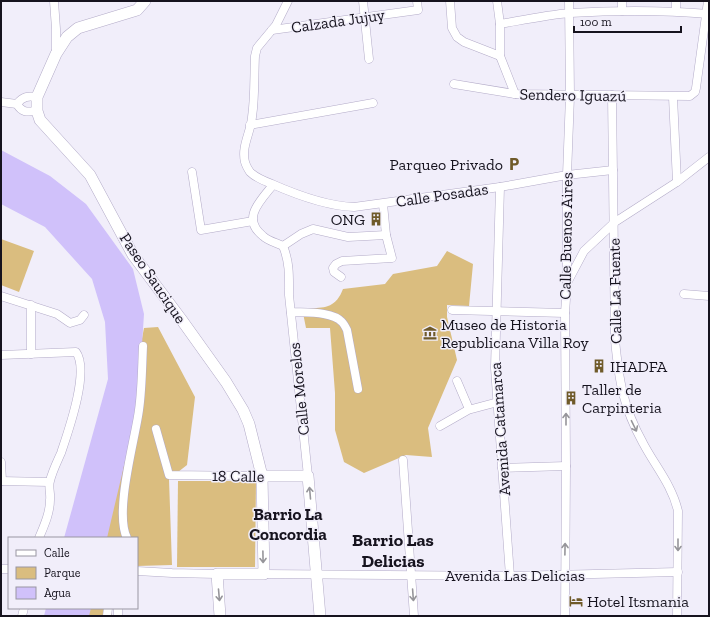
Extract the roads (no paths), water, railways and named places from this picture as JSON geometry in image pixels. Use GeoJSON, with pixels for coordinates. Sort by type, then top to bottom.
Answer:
{"type":"FeatureCollection","features":[{"type":"Feature","properties":{"kind":"street"},"geometry":{"type":"LineString","coordinates":[[54,1],[56,54]]}},
{"type":"Feature","properties":{"kind":"street"},"geometry":{"type":"LineString","coordinates":[[17,104],[20,110],[26,112],[37,111],[37,97],[56,54],[67,37],[78,28],[137,10],[145,1]]}},
{"type":"Feature","properties":{"kind":"street"},"geometry":{"type":"LineString","coordinates":[[288,1],[276,25],[257,48],[255,56],[252,118],[250,125],[373,103]]}},
{"type":"Feature","properties":{"kind":"street"},"geometry":{"type":"LineString","coordinates":[[363,1],[369,59]]}},
{"type":"Feature","properties":{"kind":"street","name":"Calzada Jujuy"},"geometry":{"type":"LineString","coordinates":[[272,30],[418,10],[418,1]]}},
{"type":"Feature","properties":{"kind":"street"},"geometry":{"type":"LineString","coordinates":[[450,1],[452,28],[457,37],[464,42],[500,56]]}},
{"type":"Feature","properties":{"kind":"street"},"geometry":{"type":"LineString","coordinates":[[497,1],[500,24],[500,56],[514,94]]}},
{"type":"Feature","properties":{"kind":"street","name":"Calle Buenos Aires"},"geometry":{"type":"LineString","coordinates":[[564,616],[566,466],[565,313],[570,96],[569,1]]}},
{"type":"Feature","properties":{"kind":"street"},"geometry":{"type":"LineString","coordinates":[[622,1],[622,11]]}},
{"type":"Feature","properties":{"kind":"street"},"geometry":{"type":"LineString","coordinates":[[676,1],[676,11]]}},
{"type":"Feature","properties":{"kind":"street"},"geometry":{"type":"LineString","coordinates":[[500,24],[569,13],[676,11],[708,14],[708,1]]}},
{"type":"Feature","properties":{"kind":"street","name":"Sendero Iguazú"},"geometry":{"type":"LineString","coordinates":[[454,84],[514,94],[686,97],[693,95],[696,88],[708,14]]}},
{"type":"Feature","properties":{"kind":"street","name":"Calle La Fuente"},"geometry":{"type":"LineString","coordinates":[[612,95],[615,222],[615,340],[620,384],[628,413],[643,443],[669,485],[675,498],[678,511],[677,616]]}},
{"type":"Feature","properties":{"kind":"street"},"geometry":{"type":"LineString","coordinates":[[17,104],[22,98],[28,96],[37,97]]}},
{"type":"Feature","properties":{"kind":"street"},"geometry":{"type":"LineString","coordinates":[[673,97],[677,182]]}},
{"type":"Feature","properties":{"kind":"street"},"geometry":{"type":"LineString","coordinates":[[1,102],[17,104]]}},
{"type":"Feature","properties":{"kind":"street","name":"Paseo Saucique"},"geometry":{"type":"LineString","coordinates":[[37,111],[40,120],[90,175],[133,255],[226,382],[243,410],[249,424],[262,476],[264,574]]}},
{"type":"Feature","properties":{"kind":"street","name":"Calle Posadas"},"geometry":{"type":"LineString","coordinates":[[250,125],[246,140],[244,160],[246,167],[251,173],[260,179],[294,194],[344,207],[383,204],[422,197],[613,170]]}},
{"type":"Feature","properties":{"kind":"street"},"geometry":{"type":"LineString","coordinates":[[566,284],[584,251],[615,222],[677,182],[709,157]]}},
{"type":"Feature","properties":{"kind":"street"},"geometry":{"type":"LineString","coordinates":[[192,172],[201,230],[253,221]]}},
{"type":"Feature","properties":{"kind":"street"},"geometry":{"type":"LineString","coordinates":[[273,185],[260,201],[253,215],[253,221],[256,230],[264,237],[283,246],[300,234],[313,229],[348,237],[386,235]]}},
{"type":"Feature","properties":{"kind":"street","name":"Avenida Catamarca"},"geometry":{"type":"LineString","coordinates":[[500,187],[495,368],[510,576]]}},
{"type":"Feature","properties":{"kind":"street"},"geometry":{"type":"LineString","coordinates":[[341,277],[334,272],[333,268],[336,264],[342,261],[392,258],[386,235],[383,204]]}},
{"type":"Feature","properties":{"kind":"street","name":"Calle Morelos"},"geometry":{"type":"LineString","coordinates":[[283,246],[287,256],[289,268],[289,296],[308,476],[320,616]]}},
{"type":"Feature","properties":{"kind":"street"},"geometry":{"type":"LineString","coordinates":[[684,294],[709,296]]}},
{"type":"Feature","properties":{"kind":"street"},"geometry":{"type":"LineString","coordinates":[[1,296],[57,314],[70,323],[80,320],[84,315]]}},
{"type":"Feature","properties":{"kind":"street"},"geometry":{"type":"LineString","coordinates":[[31,306],[31,354]]}},
{"type":"Feature","properties":{"kind":"street"},"geometry":{"type":"LineString","coordinates":[[452,310],[565,313]]}},
{"type":"Feature","properties":{"kind":"street"},"geometry":{"type":"LineString","coordinates":[[291,312],[333,316],[342,322],[347,330],[358,389]]}},
{"type":"Feature","properties":{"kind":"street"},"geometry":{"type":"LineString","coordinates":[[127,537],[123,529],[123,509],[127,474],[139,410],[143,346]]}},
{"type":"Feature","properties":{"kind":"street"},"geometry":{"type":"LineString","coordinates":[[1,355],[76,352],[79,356],[80,369],[78,399],[61,452],[49,482],[50,500],[46,520],[39,537]]}},
{"type":"Feature","properties":{"kind":"street"},"geometry":{"type":"LineString","coordinates":[[457,380],[470,409]]}},
{"type":"Feature","properties":{"kind":"street"},"geometry":{"type":"LineString","coordinates":[[440,426],[470,409],[498,402]]}},
{"type":"Feature","properties":{"kind":"street","name":"18 Calle"},"geometry":{"type":"LineString","coordinates":[[156,429],[169,475],[308,476]]}},
{"type":"Feature","properties":{"kind":"street"},"geometry":{"type":"LineString","coordinates":[[403,460],[414,616]]}},
{"type":"Feature","properties":{"kind":"street"},"geometry":{"type":"LineString","coordinates":[[1,462],[1,481],[49,482]]}},
{"type":"Feature","properties":{"kind":"street"},"geometry":{"type":"LineString","coordinates":[[502,468],[566,466]]}},
{"type":"Feature","properties":{"kind":"street","name":"Avenida Las Delicias"},"geometry":{"type":"LineString","coordinates":[[138,571],[217,574],[411,574],[510,576],[565,576],[678,572]]}},
{"type":"Feature","properties":{"kind":"street"},"geometry":{"type":"LineString","coordinates":[[217,574],[220,616]]}},
{"type":"Feature","properties":{"kind":"water"},"geometry":{"type":"Polygon","coordinates":[[[1,150],[50,176],[86,204],[133,269],[144,314],[138,406],[107,537],[64,537],[108,379],[105,322],[92,279],[45,227],[1,204],[1,150]]]}},
{"type":"Feature","properties":{"kind":"water"},"geometry":{"type":"Polygon","coordinates":[[[46,609],[91,609],[89,616],[44,616],[46,609]]]}},
{"type":"Feature","properties":{"kind":"place","name":"Parqueo Privado"},"geometry":{"type":"Point","coordinates":[514,164]}},
{"type":"Feature","properties":{"kind":"place","name":"ONG"},"geometry":{"type":"Point","coordinates":[376,219]}},
{"type":"Feature","properties":{"kind":"place","name":"Museo de Historia Republicana Villa Roy"},"geometry":{"type":"Point","coordinates":[430,333]}},
{"type":"Feature","properties":{"kind":"place","name":"IHADFA"},"geometry":{"type":"Point","coordinates":[599,366]}},
{"type":"Feature","properties":{"kind":"place","name":"Taller de Carpinteria"},"geometry":{"type":"Point","coordinates":[571,398]}},
{"type":"Feature","properties":{"kind":"place","name":"Hotel Itsmania"},"geometry":{"type":"Point","coordinates":[576,601]}},
{"type":"Feature","properties":{"kind":"district","name":"Barrio La Concordia"},"geometry":{"type":"Point","coordinates":[288,524]}},
{"type":"Feature","properties":{"kind":"district","name":"Barrio Las Delicias"},"geometry":{"type":"Point","coordinates":[393,550]}}]}
